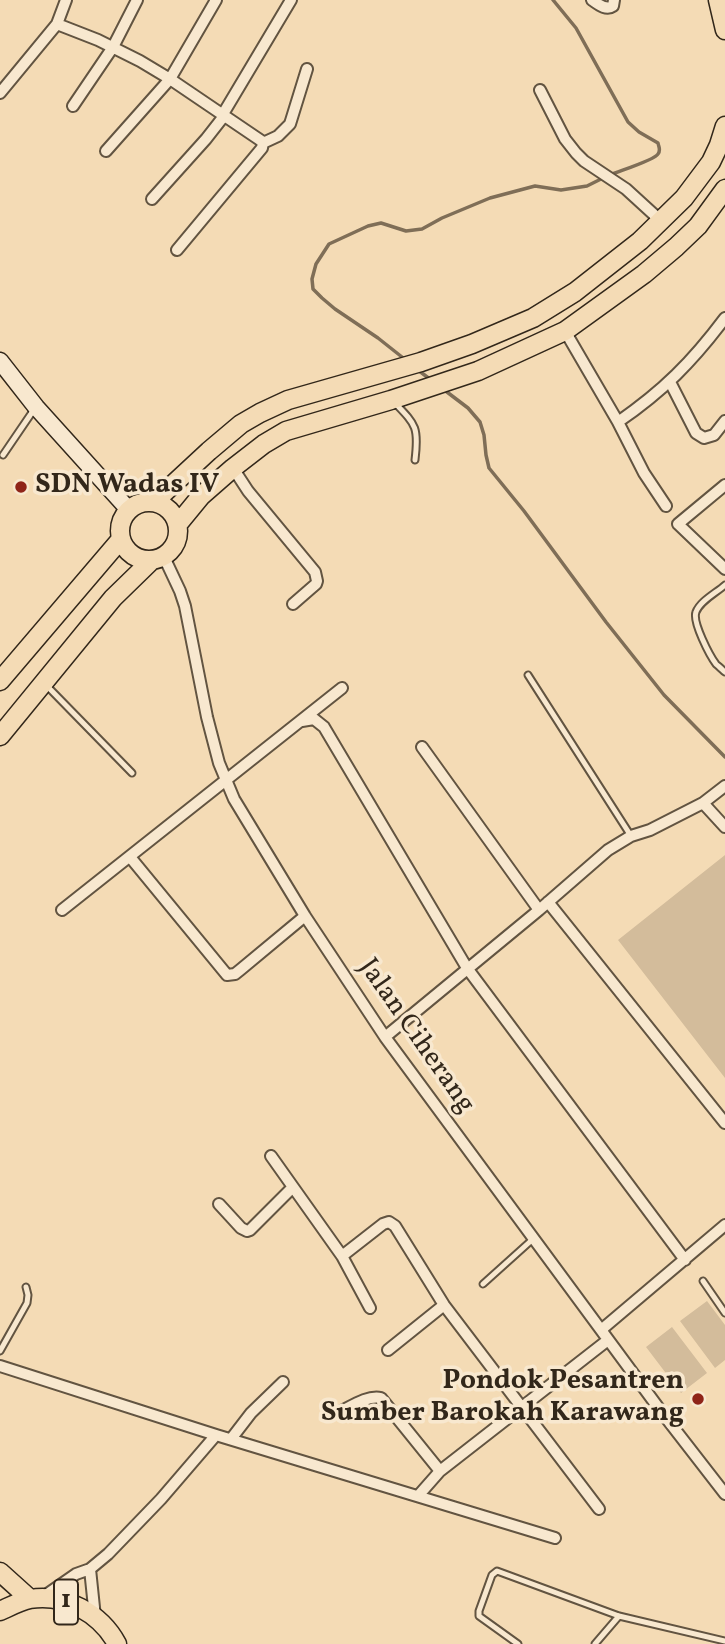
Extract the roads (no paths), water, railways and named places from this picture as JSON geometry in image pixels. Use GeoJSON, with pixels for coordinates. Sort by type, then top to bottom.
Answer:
{"type":"FeatureCollection","features":[{"type":"Feature","properties":{"kind":"main road"},"geometry":{"type":"LineString","coordinates":[[718,0],[725,30]]}},
{"type":"Feature","properties":{"kind":"main road"},"geometry":{"type":"LineString","coordinates":[[154,502],[209,451],[260,412],[288,400],[421,362],[472,344],[533,318],[575,292],[639,242],[684,198],[711,162],[725,126]]}},
{"type":"Feature","properties":{"kind":"main road"},"geometry":{"type":"LineString","coordinates":[[178,524],[201,496],[233,468],[286,431],[478,371],[565,331],[644,274],[676,247],[698,226],[725,188]]}},
{"type":"Feature","properties":{"kind":"main road"},"geometry":{"type":"LineString","coordinates":[[0,361],[36,407],[129,510]]}},
{"type":"Feature","properties":{"kind":"main road"},"geometry":{"type":"LineString","coordinates":[[0,736],[113,598],[173,548],[178,537],[178,524],[172,513],[164,506],[145,502],[129,510],[121,523],[121,539],[132,555],[142,560],[158,558]]}},
{"type":"Feature","properties":{"kind":"main road"},"geometry":{"type":"LineString","coordinates":[[0,681],[121,539]]}},
{"type":"Feature","properties":{"kind":"main road","name":"1"},"geometry":{"type":"LineString","coordinates":[[0,1572],[35,1599]]}},
{"type":"Feature","properties":{"kind":"main road","name":"1"},"geometry":{"type":"LineString","coordinates":[[0,1611],[35,1599],[69,1603],[95,1617],[107,1628],[117,1644]]}},
{"type":"Feature","properties":{"kind":"street"},"geometry":{"type":"LineString","coordinates":[[0,93],[57,24],[66,0]]}},
{"type":"Feature","properties":{"kind":"street"},"geometry":{"type":"LineString","coordinates":[[74,106],[113,47],[137,0]]}},
{"type":"Feature","properties":{"kind":"street"},"geometry":{"type":"LineString","coordinates":[[106,150],[170,79],[216,0]]}},
{"type":"Feature","properties":{"kind":"street"},"geometry":{"type":"LineString","coordinates":[[152,199],[206,139],[223,115],[291,0]]}},
{"type":"Feature","properties":{"kind":"street"},"geometry":{"type":"LineString","coordinates":[[592,0],[609,8],[613,6],[614,0]]}},
{"type":"Feature","properties":{"kind":"street"},"geometry":{"type":"LineString","coordinates":[[57,24],[113,47],[170,79],[260,138],[264,144]]}},
{"type":"Feature","properties":{"kind":"street"},"geometry":{"type":"LineString","coordinates":[[177,250],[264,144],[278,136],[290,124],[307,69]]}},
{"type":"Feature","properties":{"kind":"street"},"geometry":{"type":"LineString","coordinates":[[540,90],[565,139],[584,161],[626,189],[661,221]]}},
{"type":"Feature","properties":{"kind":"street"},"geometry":{"type":"LineString","coordinates":[[618,422],[670,382],[725,318]]}},
{"type":"Feature","properties":{"kind":"street"},"geometry":{"type":"LineString","coordinates":[[565,331],[644,473],[666,506]]}},
{"type":"Feature","properties":{"kind":"street"},"geometry":{"type":"LineString","coordinates":[[670,382],[700,437],[714,435],[725,421]]}},
{"type":"Feature","properties":{"kind":"street"},"geometry":{"type":"LineString","coordinates":[[233,468],[248,491],[314,572],[316,584],[293,604]]}},
{"type":"Feature","properties":{"kind":"street"},"geometry":{"type":"LineString","coordinates":[[725,485],[678,524],[725,569]]}},
{"type":"Feature","properties":{"kind":"street","name":"Jalan Ciherang"},"geometry":{"type":"LineString","coordinates":[[158,558],[180,591],[185,606],[207,717],[219,763],[234,799],[305,916],[384,1037],[725,1494]]}},
{"type":"Feature","properties":{"kind":"street"},"geometry":{"type":"LineString","coordinates":[[62,910],[342,688]]}},
{"type":"Feature","properties":{"kind":"street"},"geometry":{"type":"LineString","coordinates":[[302,721],[314,719],[324,727],[467,968],[685,1260]]}},
{"type":"Feature","properties":{"kind":"street"},"geometry":{"type":"LineString","coordinates":[[422,747],[543,906],[725,1124]]}},
{"type":"Feature","properties":{"kind":"street"},"geometry":{"type":"LineString","coordinates":[[384,1037],[608,850],[631,836],[650,830],[703,803],[725,786]]}},
{"type":"Feature","properties":{"kind":"street"},"geometry":{"type":"LineString","coordinates":[[703,803],[725,827]]}},
{"type":"Feature","properties":{"kind":"street"},"geometry":{"type":"LineString","coordinates":[[130,857],[227,975],[235,974],[305,916]]}},
{"type":"Feature","properties":{"kind":"street"},"geometry":{"type":"LineString","coordinates":[[271,1156],[342,1256],[370,1308]]}},
{"type":"Feature","properties":{"kind":"street"},"geometry":{"type":"LineString","coordinates":[[219,1203],[241,1228],[247,1231],[292,1188]]}},
{"type":"Feature","properties":{"kind":"street"},"geometry":{"type":"LineString","coordinates":[[342,1256],[383,1224],[392,1223],[399,1230],[444,1304],[599,1509]]}},
{"type":"Feature","properties":{"kind":"street"},"geometry":{"type":"LineString","coordinates":[[601,1329],[725,1225]]}},
{"type":"Feature","properties":{"kind":"street"},"geometry":{"type":"LineString","coordinates":[[388,1350],[444,1304]]}},
{"type":"Feature","properties":{"kind":"street"},"geometry":{"type":"LineString","coordinates":[[418,1496],[440,1471],[608,1340]]}},
{"type":"Feature","properties":{"kind":"street"},"geometry":{"type":"LineString","coordinates":[[0,1366],[216,1436],[555,1538]]}},
{"type":"Feature","properties":{"kind":"street"},"geometry":{"type":"LineString","coordinates":[[231,1439],[251,1412],[283,1382]]}},
{"type":"Feature","properties":{"kind":"street"},"geometry":{"type":"LineString","coordinates":[[340,1412],[368,1399],[377,1396],[381,1398],[440,1471]]}},
{"type":"Feature","properties":{"kind":"street"},"geometry":{"type":"LineString","coordinates":[[35,1599],[76,1574],[90,1569],[123,1540],[216,1436]]}},
{"type":"Feature","properties":{"kind":"street"},"geometry":{"type":"LineString","coordinates":[[90,1569],[95,1617]]}},
{"type":"Feature","properties":{"kind":"lane"},"geometry":{"type":"LineString","coordinates":[[391,400],[406,414],[417,431],[415,460]]}},
{"type":"Feature","properties":{"kind":"lane"},"geometry":{"type":"LineString","coordinates":[[3,455],[36,407]]}},
{"type":"Feature","properties":{"kind":"lane"},"geometry":{"type":"LineString","coordinates":[[725,585],[700,606],[695,618],[705,646],[725,672]]}},
{"type":"Feature","properties":{"kind":"lane"},"geometry":{"type":"LineString","coordinates":[[528,675],[631,836]]}},
{"type":"Feature","properties":{"kind":"lane"},"geometry":{"type":"LineString","coordinates":[[44,683],[132,773]]}},
{"type":"Feature","properties":{"kind":"lane"},"geometry":{"type":"LineString","coordinates":[[483,1284],[533,1238]]}},
{"type":"Feature","properties":{"kind":"lane"},"geometry":{"type":"LineString","coordinates":[[703,1282],[725,1313]]}},
{"type":"Feature","properties":{"kind":"lane"},"geometry":{"type":"LineString","coordinates":[[0,1351],[27,1303],[26,1287]]}},
{"type":"Feature","properties":{"kind":"lane"},"geometry":{"type":"LineString","coordinates":[[518,1644],[479,1616],[478,1611],[492,1575],[497,1571],[619,1616],[725,1641]]}},
{"type":"Feature","properties":{"kind":"lane"},"geometry":{"type":"LineString","coordinates":[[595,1644],[619,1616]]}},
{"type":"Feature","properties":{"kind":"waterway"},"geometry":{"type":"LineString","coordinates":[[553,0],[576,28],[628,122],[658,143],[658,154],[610,175]]}},
{"type":"Feature","properties":{"kind":"waterway"},"geometry":{"type":"LineString","coordinates":[[407,361],[335,309],[313,289],[312,279],[316,264],[329,244],[368,226],[381,223],[406,231],[422,229],[490,198],[535,186],[561,190],[587,186],[603,178]]}},
{"type":"Feature","properties":{"kind":"waterway"},"geometry":{"type":"LineString","coordinates":[[418,370],[431,380]]}},
{"type":"Feature","properties":{"kind":"waterway"},"geometry":{"type":"LineString","coordinates":[[443,389],[468,408],[480,422],[489,468],[606,622],[664,695],[725,757]]}},
{"type":"Feature","properties":{"kind":"place","name":"SDN Wadas IV"},"geometry":{"type":"Point","coordinates":[21,487]}},
{"type":"Feature","properties":{"kind":"place","name":"Pondok Pesantren Sumber Barokah Karawang"},"geometry":{"type":"Point","coordinates":[698,1399]}}]}
